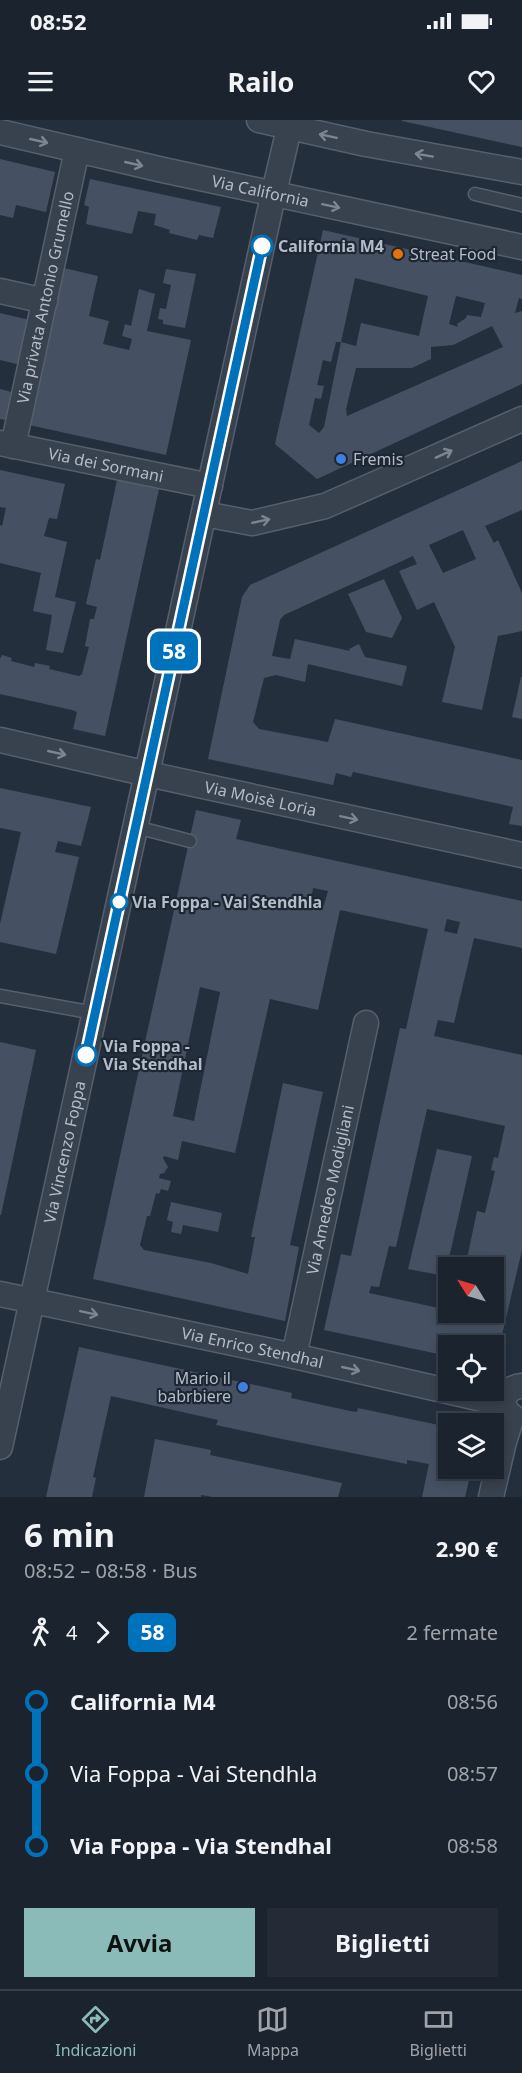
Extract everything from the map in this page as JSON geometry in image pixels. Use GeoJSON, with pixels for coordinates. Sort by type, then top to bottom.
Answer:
{"type":"FeatureCollection","features":[{"type":"Feature","properties":{"kind":"street"},"geometry":{"type":"LineString","coordinates":[[259,120],[290,124],[522,172]]}},
{"type":"Feature","properties":{"kind":"street","name":"Via Vincenzo Foppa"},"geometry":{"type":"LineString","coordinates":[[0,1447],[290,124]]}},
{"type":"Feature","properties":{"kind":"street","name":"Via California"},"geometry":{"type":"LineString","coordinates":[[0,132],[273,194],[522,247]]}},
{"type":"Feature","properties":{"kind":"street","name":"Via privata Antonio Grumello"},"geometry":{"type":"LineString","coordinates":[[6,445],[45,301],[77,150]]}},
{"type":"Feature","properties":{"kind":"street"},"geometry":{"type":"LineString","coordinates":[[0,291],[45,301]]}},
{"type":"Feature","properties":{"kind":"street"},"geometry":{"type":"LineString","coordinates":[[204,514],[252,523],[325,506],[522,419]]}},
{"type":"Feature","properties":{"kind":"street","name":"Via dei Sormani"},"geometry":{"type":"LineString","coordinates":[[6,445],[210,486]]}},
{"type":"Feature","properties":{"kind":"street","name":"Via Moisè Loria"},"geometry":{"type":"LineString","coordinates":[[0,740],[522,855]]}},
{"type":"Feature","properties":{"kind":"street","name":"Via Amedeo Modigliani"},"geometry":{"type":"LineString","coordinates":[[294,1356],[366,1023]]}},
{"type":"Feature","properties":{"kind":"street","name":"Via Enrico Stendhal"},"geometry":{"type":"LineString","coordinates":[[0,1294],[294,1356],[482,1399],[513,1413]]}},
{"type":"Feature","properties":{"kind":"street"},"geometry":{"type":"LineString","coordinates":[[491,1497],[513,1413],[503,1400],[506,1392],[513,1387],[522,1386]]}},
{"type":"Feature","properties":{"kind":"lane"},"geometry":{"type":"LineString","coordinates":[[475,194],[522,205]]}},
{"type":"Feature","properties":{"kind":"lane"},"geometry":{"type":"LineString","coordinates":[[136,827],[190,841]]}},
{"type":"Feature","properties":{"kind":"lane"},"geometry":{"type":"LineString","coordinates":[[0,996],[94,1013]]}},
{"type":"Feature","properties":{"kind":"building"},"geometry":{"type":"Polygon","coordinates":[[[522,120],[522,147],[402,121],[522,120]]]}},
{"type":"Feature","properties":{"kind":"building"},"geometry":{"type":"Polygon","coordinates":[[[0,159],[55,172],[46,212],[16,205],[13,218],[0,215],[0,159]]]}},
{"type":"Feature","properties":{"kind":"building"},"geometry":{"type":"Polygon","coordinates":[[[90,179],[221,207],[213,238],[199,235],[197,240],[169,233],[170,230],[154,225],[156,214],[138,211],[132,234],[86,224],[89,207],[84,205],[90,179]]]}},
{"type":"Feature","properties":{"kind":"building"},"geometry":{"type":"Polygon","coordinates":[[[323,230],[522,275],[522,299],[519,298],[515,313],[522,311],[522,384],[317,479],[275,444],[323,230]],[[355,278],[341,342],[356,346],[361,323],[419,336],[428,296],[355,278]],[[456,296],[449,324],[458,327],[457,324],[467,315],[481,317],[485,303],[456,296]],[[492,326],[453,345],[431,347],[431,359],[412,368],[356,368],[346,409],[347,416],[503,347],[492,326]],[[336,342],[331,362],[323,360],[317,385],[324,386],[321,399],[315,398],[309,425],[319,433],[324,427],[341,342],[336,342]]]}},
{"type":"Feature","properties":{"kind":"building"},"geometry":{"type":"Polygon","coordinates":[[[64,268],[98,276],[89,316],[109,321],[103,344],[129,350],[132,339],[122,336],[125,324],[131,326],[139,289],[155,294],[147,331],[191,340],[166,455],[29,425],[64,268]]]}},
{"type":"Feature","properties":{"kind":"building"},"geometry":{"type":"Polygon","coordinates":[[[166,269],[196,274],[185,328],[163,324],[163,320],[158,319],[160,308],[166,309],[171,285],[163,283],[166,269]]]}},
{"type":"Feature","properties":{"kind":"building"},"geometry":{"type":"Polygon","coordinates":[[[0,313],[34,321],[25,366],[0,360],[0,313]]]}},
{"type":"Feature","properties":{"kind":"building"},"geometry":{"type":"Polygon","coordinates":[[[0,389],[19,394],[12,421],[0,419],[0,389]]]}},
{"type":"Feature","properties":{"kind":"building"},"geometry":{"type":"Polygon","coordinates":[[[522,461],[522,510],[485,526],[494,543],[498,540],[522,593],[522,631],[498,636],[482,710],[442,702],[455,647],[434,602],[417,610],[399,571],[417,564],[413,556],[284,615],[280,620],[272,656],[290,659],[295,639],[350,651],[349,649],[359,644],[365,657],[407,666],[402,686],[308,664],[305,682],[276,675],[264,678],[253,722],[259,729],[328,742],[335,719],[522,760],[522,826],[509,824],[513,807],[353,772],[351,777],[336,773],[333,785],[208,759],[242,597],[250,585],[522,461]],[[463,530],[429,545],[443,573],[476,559],[463,530]]]}},
{"type":"Feature","properties":{"kind":"building"},"geometry":{"type":"Polygon","coordinates":[[[0,470],[65,484],[57,519],[49,518],[44,536],[67,542],[55,597],[76,602],[63,653],[46,650],[52,615],[33,611],[41,573],[0,563],[0,525],[2,526],[6,508],[0,507],[0,470]]]}},
{"type":"Feature","properties":{"kind":"building"},"geometry":{"type":"Polygon","coordinates":[[[117,480],[159,489],[105,736],[73,729],[77,712],[72,710],[0,694],[0,659],[2,655],[12,658],[11,661],[34,667],[35,663],[50,666],[49,669],[79,676],[82,674],[89,647],[85,646],[90,619],[94,619],[97,607],[86,604],[96,559],[100,560],[117,480]]]}},
{"type":"Feature","properties":{"kind":"building"},"geometry":{"type":"Polygon","coordinates":[[[384,579],[402,618],[392,638],[366,632],[348,594],[384,579]]]}},
{"type":"Feature","properties":{"kind":"building"},"geometry":{"type":"Polygon","coordinates":[[[522,677],[522,719],[512,717],[522,677]]]}},
{"type":"Feature","properties":{"kind":"building"},"geometry":{"type":"Polygon","coordinates":[[[0,788],[91,807],[81,846],[58,841],[55,852],[79,857],[56,954],[0,942],[0,924],[21,832],[0,828],[0,788]]]}},
{"type":"Feature","properties":{"kind":"building"},"geometry":{"type":"Polygon","coordinates":[[[196,810],[241,820],[236,839],[522,901],[522,948],[474,938],[454,1023],[438,1020],[434,1036],[522,1055],[522,1250],[502,1335],[438,1335],[438,1354],[324,1330],[341,1254],[351,1256],[400,1028],[406,1029],[428,929],[340,910],[318,1010],[270,999],[235,1153],[182,1141],[178,1160],[164,1156],[168,1167],[159,1178],[171,1181],[168,1191],[161,1189],[159,1194],[156,1193],[150,1216],[147,1216],[140,1245],[144,1250],[211,1263],[248,1274],[255,1237],[251,1237],[283,1083],[323,1092],[290,1245],[299,1247],[285,1321],[93,1279],[196,810]],[[313,888],[311,901],[324,905],[328,891],[313,888]],[[447,919],[444,931],[457,934],[460,922],[447,919]],[[200,987],[173,1116],[194,1121],[220,992],[200,987]],[[427,1109],[396,1247],[389,1246],[379,1287],[371,1286],[369,1293],[438,1308],[438,1323],[504,1323],[504,1257],[467,1257],[477,1211],[485,1213],[495,1171],[491,1170],[494,1157],[498,1158],[505,1126],[427,1109]]]}},
{"type":"Feature","properties":{"kind":"building"},"geometry":{"type":"Polygon","coordinates":[[[0,1042],[36,1050],[1,1215],[0,1215],[0,1042]]]}},
{"type":"Feature","properties":{"kind":"building"},"geometry":{"type":"Polygon","coordinates":[[[437,1149],[472,1156],[449,1257],[438,1257],[438,1275],[408,1269],[437,1149]]]}},
{"type":"Feature","properties":{"kind":"building"},"geometry":{"type":"Polygon","coordinates":[[[171,1202],[222,1213],[218,1232],[183,1225],[181,1234],[171,1232],[173,1222],[167,1220],[171,1202]]]}},
{"type":"Feature","properties":{"kind":"building"},"geometry":{"type":"Polygon","coordinates":[[[79,1347],[292,1393],[291,1398],[350,1411],[357,1412],[358,1408],[438,1425],[438,1479],[469,1479],[465,1497],[422,1497],[429,1464],[407,1460],[407,1464],[216,1425],[218,1420],[111,1396],[93,1477],[96,1478],[92,1497],[46,1497],[79,1347]]]}},
{"type":"Feature","properties":{"kind":"building"},"geometry":{"type":"Polygon","coordinates":[[[155,1439],[211,1450],[210,1455],[342,1483],[338,1497],[213,1497],[201,1495],[201,1497],[144,1497],[155,1439]]]}},
{"type":"Feature","properties":{"kind":"bus line","name":"58"},"geometry":{"type":"LineString","coordinates":[[86,1055],[262,246]]}},
{"type":"Feature","properties":{"kind":"place","name":"California M4"},"geometry":{"type":"Point","coordinates":[262,246]}},
{"type":"Feature","properties":{"kind":"place","name":"Streat Food"},"geometry":{"type":"Point","coordinates":[398,254]}},
{"type":"Feature","properties":{"kind":"place","name":"Fremis"},"geometry":{"type":"Point","coordinates":[341,459]}},
{"type":"Feature","properties":{"kind":"place","name":"Via Foppa - Vai Stendhla"},"geometry":{"type":"Point","coordinates":[119,902]}},
{"type":"Feature","properties":{"kind":"place","name":"Via Foppa - Via Stendhal"},"geometry":{"type":"Point","coordinates":[86,1055]}},
{"type":"Feature","properties":{"kind":"place","name":"Mario il babrbiere"},"geometry":{"type":"Point","coordinates":[243,1387]}}]}
